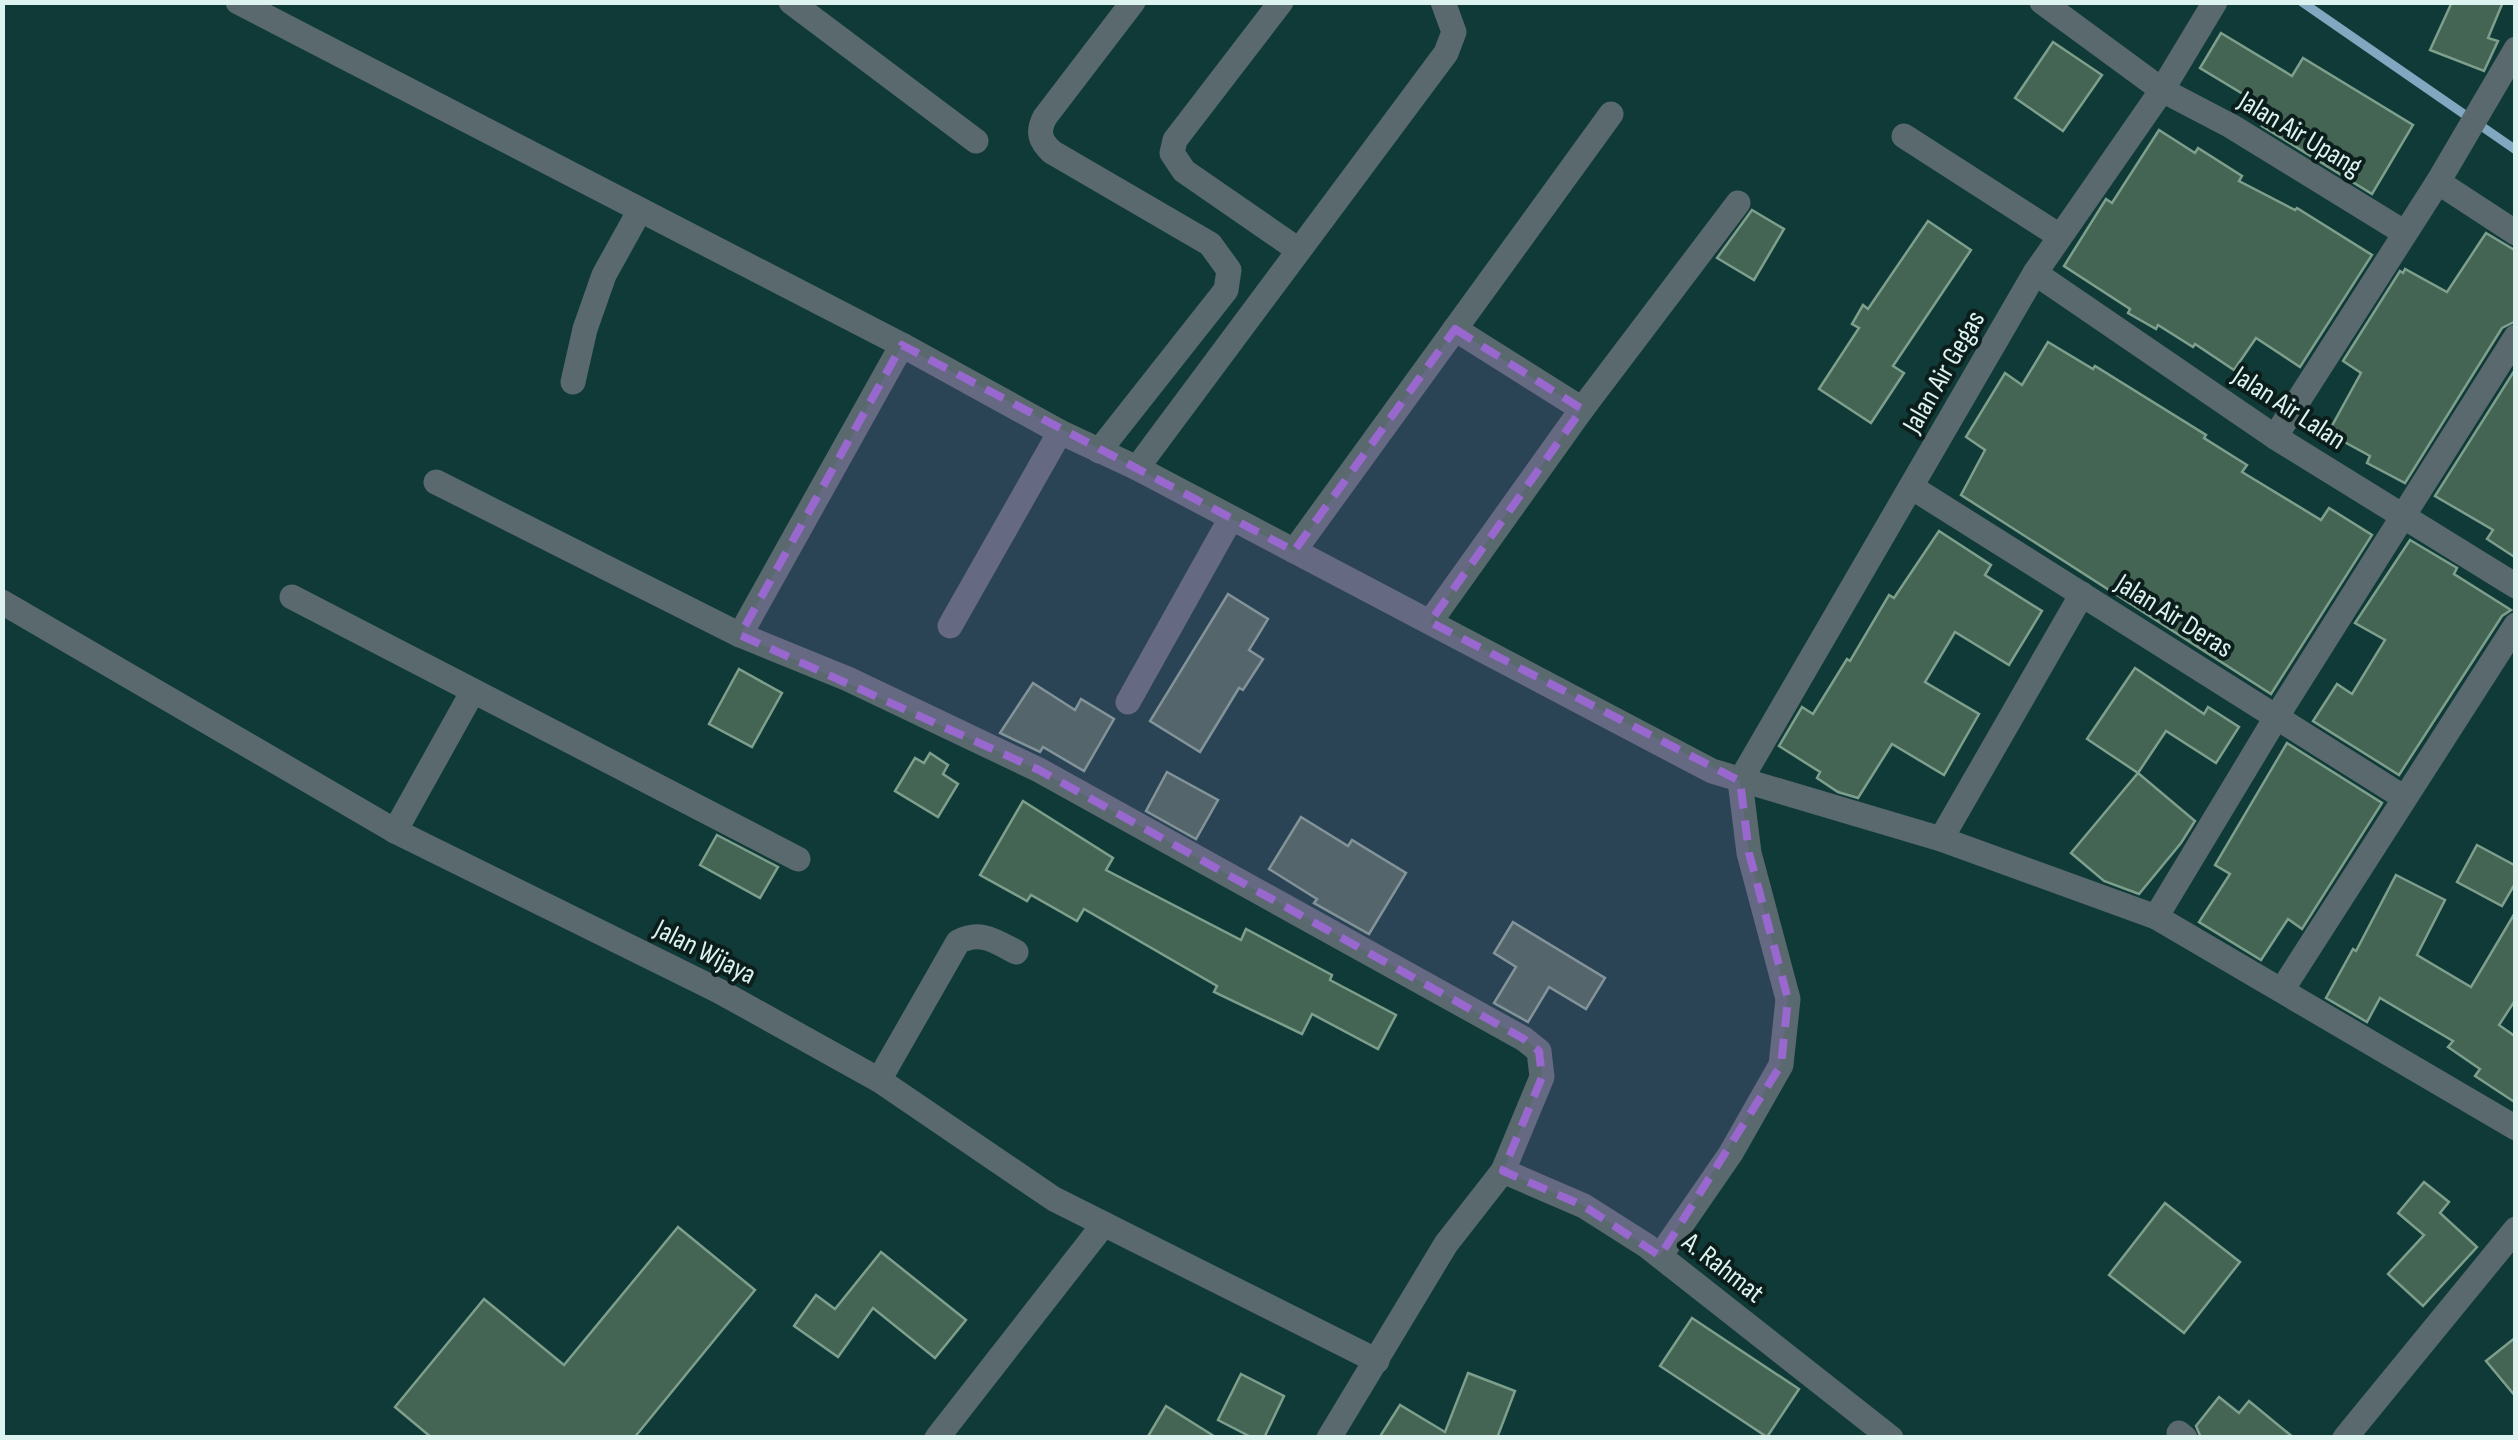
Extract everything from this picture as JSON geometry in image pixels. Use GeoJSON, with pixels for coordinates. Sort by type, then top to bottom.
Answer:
{"type":"FeatureCollection","features":[{"type":"Feature","properties":{"kind":"street"},"geometry":{"type":"LineString","coordinates":[[238,2],[902,345],[1060,432],[1137,468],[1712,772],[1941,839],[2156,917],[2516,1128]]}},
{"type":"Feature","properties":{"kind":"street"},"geometry":{"type":"LineString","coordinates":[[791,2],[976,140]]}},
{"type":"Feature","properties":{"kind":"street"},"geometry":{"type":"LineString","coordinates":[[1099,451],[1226,290],[1229,270],[1210,244],[1052,152],[1041,140],[1040,125],[1045,117],[1132,2]]}},
{"type":"Feature","properties":{"kind":"street"},"geometry":{"type":"LineString","coordinates":[[1282,2],[1175,140],[1172,152],[1184,172],[1297,249]]}},
{"type":"Feature","properties":{"kind":"street"},"geometry":{"type":"LineString","coordinates":[[1137,468],[1446,53],[1454,32],[1443,2]]}},
{"type":"Feature","properties":{"kind":"street","name":"Jalan Air Upang"},"geometry":{"type":"LineString","coordinates":[[2042,2],[2162,90],[2231,126],[2405,232]]}},
{"type":"Feature","properties":{"kind":"street","name":"Jalan Air Gegas"},"geometry":{"type":"LineString","coordinates":[[1740,782],[2058,235],[2162,90],[2215,2]]}},
{"type":"Feature","properties":{"kind":"street"},"geometry":{"type":"LineString","coordinates":[[2275,437],[2444,172],[2516,49]]}},
{"type":"Feature","properties":{"kind":"street"},"geometry":{"type":"LineString","coordinates":[[1294,551],[1611,114]]}},
{"type":"Feature","properties":{"kind":"street"},"geometry":{"type":"LineString","coordinates":[[1904,136],[2058,235]]}},
{"type":"Feature","properties":{"kind":"street"},"geometry":{"type":"LineString","coordinates":[[2444,172],[2516,234]]}},
{"type":"Feature","properties":{"kind":"street"},"geometry":{"type":"LineString","coordinates":[[1430,622],[1582,408],[1738,203]]}},
{"type":"Feature","properties":{"kind":"street"},"geometry":{"type":"LineString","coordinates":[[573,382],[585,329],[604,275],[640,210]]}},
{"type":"Feature","properties":{"kind":"street","name":"Jalan Air Lalan"},"geometry":{"type":"LineString","coordinates":[[2035,273],[2275,437],[2516,586]]}},
{"type":"Feature","properties":{"kind":"street"},"geometry":{"type":"LineString","coordinates":[[1455,329],[1582,408]]}},
{"type":"Feature","properties":{"kind":"street"},"geometry":{"type":"LineString","coordinates":[[2156,917],[2277,716],[2516,338]]}},
{"type":"Feature","properties":{"kind":"street"},"geometry":{"type":"LineString","coordinates":[[740,635],[902,345]]}},
{"type":"Feature","properties":{"kind":"street"},"geometry":{"type":"LineString","coordinates":[[950,626],[1060,432]]}},
{"type":"Feature","properties":{"kind":"street"},"geometry":{"type":"LineString","coordinates":[[436,482],[740,635],[848,679],[1039,770],[1524,1039],[1539,1051],[1542,1077],[1503,1171],[1446,1244],[1329,1438]]}},
{"type":"Feature","properties":{"kind":"street","name":"Jalan Air Deras"},"geometry":{"type":"LineString","coordinates":[[1913,488],[2403,796]]}},
{"type":"Feature","properties":{"kind":"street"},"geometry":{"type":"LineString","coordinates":[[1128,702],[1232,518]]}},
{"type":"Feature","properties":{"kind":"street"},"geometry":{"type":"LineString","coordinates":[[1941,839],[2082,594]]}},
{"type":"Feature","properties":{"kind":"street"},"geometry":{"type":"LineString","coordinates":[[292,596],[798,859]]}},
{"type":"Feature","properties":{"kind":"street","name":"Jalan Wijaya"},"geometry":{"type":"LineString","coordinates":[[2,602],[395,831],[719,992],[879,1080],[1054,1199],[1377,1360]]}},
{"type":"Feature","properties":{"kind":"street"},"geometry":{"type":"LineString","coordinates":[[2282,990],[2516,625]]}},
{"type":"Feature","properties":{"kind":"street"},"geometry":{"type":"LineString","coordinates":[[395,831],[472,691]]}},
{"type":"Feature","properties":{"kind":"street"},"geometry":{"type":"LineString","coordinates":[[1660,1256],[1731,1153],[1781,1065],[1788,999],[1749,853],[1740,782]]}},
{"type":"Feature","properties":{"kind":"street"},"geometry":{"type":"LineString","coordinates":[[879,1080],[958,942],[970,935],[985,936],[1016,952]]}},
{"type":"Feature","properties":{"kind":"street","name":"A. Rahmat"},"geometry":{"type":"LineString","coordinates":[[1503,1171],[1584,1206],[1660,1256],[1891,1438]]}},
{"type":"Feature","properties":{"kind":"street"},"geometry":{"type":"LineString","coordinates":[[937,1438],[1104,1224]]}},
{"type":"Feature","properties":{"kind":"street"},"geometry":{"type":"LineString","coordinates":[[2344,1438],[2516,1229]]}},
{"type":"Feature","properties":{"kind":"highlighted area"},"geometry":{"type":"Polygon","coordinates":[[[1455,329],[1582,409],[1430,622],[1740,781],[1749,853],[1788,999],[1781,1065],[1660,1256],[1584,1206],[1503,1171],[1542,1077],[1539,1051],[1524,1039],[1039,770],[740,635],[902,345],[1294,551],[1455,329]]]}},
{"type":"Feature","properties":{"kind":"building"},"geometry":{"type":"Polygon","coordinates":[[[2452,2],[2503,2],[2488,38],[2498,41],[2484,71],[2430,50],[2452,2]]]}},
{"type":"Feature","properties":{"kind":"building"},"geometry":{"type":"Polygon","coordinates":[[[2221,33],[2292,76],[2303,58],[2413,125],[2372,194],[2262,126],[2271,111],[2200,68],[2221,33]]]}},
{"type":"Feature","properties":{"kind":"building"},"geometry":{"type":"Polygon","coordinates":[[[2053,42],[2102,75],[2063,131],[2015,98],[2053,42]]]}},
{"type":"Feature","properties":{"kind":"building"},"geometry":{"type":"Polygon","coordinates":[[[2159,130],[2195,153],[2198,148],[2242,176],[2239,181],[2297,208],[2372,255],[2300,367],[2256,338],[2234,370],[2195,344],[2193,347],[2158,325],[2156,329],[2128,313],[2130,309],[2064,266],[2106,199],[2112,203],[2159,130]]]}},
{"type":"Feature","properties":{"kind":"building"},"geometry":{"type":"Polygon","coordinates":[[[1752,210],[1784,229],[1754,280],[1717,258],[1752,210]]]}},
{"type":"Feature","properties":{"kind":"building"},"geometry":{"type":"Polygon","coordinates":[[[1928,221],[1971,250],[1893,366],[1904,373],[1871,423],[1819,389],[1859,328],[1852,324],[1863,305],[1868,309],[1928,221]]]}},
{"type":"Feature","properties":{"kind":"building"},"geometry":{"type":"Polygon","coordinates":[[[2486,233],[2516,251],[2516,321],[2502,328],[2405,483],[2367,463],[2370,456],[2328,433],[2361,373],[2343,361],[2400,271],[2405,269],[2447,292],[2486,233]]]}},
{"type":"Feature","properties":{"kind":"building"},"geometry":{"type":"Polygon","coordinates":[[[2048,342],[2093,369],[2095,366],[2206,435],[2204,438],[2247,465],[2242,472],[2321,520],[2329,508],[2372,535],[2271,694],[1961,495],[1985,450],[1966,437],[2005,373],[2022,385],[2048,342]]]}},
{"type":"Feature","properties":{"kind":"building"},"geometry":{"type":"Polygon","coordinates":[[[2516,368],[2516,558],[2487,539],[2493,530],[2435,496],[2516,368]]]}},
{"type":"Feature","properties":{"kind":"building"},"geometry":{"type":"Polygon","coordinates":[[[1939,531],[1991,565],[1985,575],[2042,611],[2009,665],[1955,632],[1925,682],[1979,714],[1944,775],[1892,744],[1858,798],[1838,792],[1817,778],[1820,772],[1779,746],[1802,707],[1813,714],[1889,595],[1894,598],[1939,531]]]}},
{"type":"Feature","properties":{"kind":"building"},"geometry":{"type":"Polygon","coordinates":[[[2410,540],[2457,568],[2454,574],[2511,610],[2502,616],[2399,775],[2313,721],[2337,684],[2352,694],[2385,640],[2355,623],[2410,540]]]}},
{"type":"Feature","properties":{"kind":"building"},"geometry":{"type":"Polygon","coordinates":[[[1228,594],[1268,619],[1249,650],[1263,659],[1243,690],[1239,688],[1200,752],[1150,721],[1228,594]]]}},
{"type":"Feature","properties":{"kind":"building"},"geometry":{"type":"Polygon","coordinates":[[[2135,668],[2204,714],[2208,707],[2239,727],[2216,763],[2166,731],[2138,773],[2087,739],[2135,668]]]}},
{"type":"Feature","properties":{"kind":"building"},"geometry":{"type":"Polygon","coordinates":[[[739,669],[782,693],[752,747],[709,724],[739,669]]]}},
{"type":"Feature","properties":{"kind":"building"},"geometry":{"type":"Polygon","coordinates":[[[1033,683],[1075,710],[1081,699],[1114,719],[1084,771],[1043,747],[1040,752],[1000,733],[1033,683]]]}},
{"type":"Feature","properties":{"kind":"building"},"geometry":{"type":"Polygon","coordinates":[[[2287,743],[2382,803],[2302,929],[2288,919],[2261,960],[2199,922],[2230,874],[2215,865],[2287,743]]]}},
{"type":"Feature","properties":{"kind":"building"},"geometry":{"type":"Polygon","coordinates":[[[930,753],[948,765],[943,774],[958,784],[938,817],[895,791],[915,758],[924,763],[930,753]]]}},
{"type":"Feature","properties":{"kind":"building"},"geometry":{"type":"Polygon","coordinates":[[[1167,772],[1218,800],[1196,839],[1146,811],[1167,772]]]}},
{"type":"Feature","properties":{"kind":"building"},"geometry":{"type":"Polygon","coordinates":[[[2138,773],[2195,821],[2139,894],[2104,881],[2071,853],[2138,773]]]}},
{"type":"Feature","properties":{"kind":"building"},"geometry":{"type":"Polygon","coordinates":[[[1023,801],[1113,858],[1106,870],[1241,940],[1246,929],[1396,1015],[1378,1049],[1312,1014],[1302,1034],[1214,992],[1217,986],[1084,909],[1077,921],[1031,895],[1027,901],[980,875],[1023,801]]]}},
{"type":"Feature","properties":{"kind":"building"},"geometry":{"type":"Polygon","coordinates":[[[1301,817],[1348,846],[1352,840],[1406,873],[1369,934],[1314,903],[1317,899],[1269,869],[1301,817]]]}},
{"type":"Feature","properties":{"kind":"building"},"geometry":{"type":"Polygon","coordinates":[[[717,835],[778,867],[760,898],[700,865],[717,835]]]}},
{"type":"Feature","properties":{"kind":"building"},"geometry":{"type":"Polygon","coordinates":[[[2477,845],[2516,866],[2516,882],[2502,906],[2457,882],[2477,845]]]}},
{"type":"Feature","properties":{"kind":"building"},"geometry":{"type":"Polygon","coordinates":[[[2396,875],[2445,900],[2417,955],[2471,987],[2516,911],[2516,999],[2499,1025],[2516,1037],[2516,1103],[2475,1076],[2480,1069],[2448,1047],[2453,1041],[2380,998],[2367,1022],[2326,998],[2396,875]]]}},
{"type":"Feature","properties":{"kind":"building"},"geometry":{"type":"Polygon","coordinates":[[[1513,922],[1605,978],[1586,1009],[1549,987],[1528,1022],[1494,1003],[1516,967],[1494,953],[1513,922]]]}},
{"type":"Feature","properties":{"kind":"building"},"geometry":{"type":"Polygon","coordinates":[[[2424,1182],[2449,1202],[2440,1213],[2477,1247],[2423,1306],[2388,1274],[2424,1235],[2398,1213],[2424,1182]]]}},
{"type":"Feature","properties":{"kind":"building"},"geometry":{"type":"Polygon","coordinates":[[[2165,1203],[2240,1262],[2184,1333],[2109,1275],[2165,1203]]]}},
{"type":"Feature","properties":{"kind":"building"},"geometry":{"type":"Polygon","coordinates":[[[678,1227],[755,1290],[634,1438],[432,1438],[395,1407],[484,1299],[564,1365],[678,1227]]]}},
{"type":"Feature","properties":{"kind":"building"},"geometry":{"type":"Polygon","coordinates":[[[881,1252],[966,1320],[935,1358],[873,1308],[838,1357],[794,1326],[816,1295],[835,1309],[881,1252]]]}},
{"type":"Feature","properties":{"kind":"building"},"geometry":{"type":"Polygon","coordinates":[[[1692,1318],[1799,1389],[1767,1437],[1660,1366],[1692,1318]]]}},
{"type":"Feature","properties":{"kind":"building"},"geometry":{"type":"Polygon","coordinates":[[[2516,1337],[2516,1397],[2486,1361],[2516,1337]]]}},
{"type":"Feature","properties":{"kind":"building"},"geometry":{"type":"Polygon","coordinates":[[[1468,1373],[1515,1391],[1497,1438],[1379,1438],[1400,1405],[1445,1432],[1468,1373]]]}},
{"type":"Feature","properties":{"kind":"building"},"geometry":{"type":"Polygon","coordinates":[[[1241,1374],[1284,1396],[1264,1438],[1253,1438],[1218,1420],[1241,1374]]]}},
{"type":"Feature","properties":{"kind":"building"},"geometry":{"type":"Polygon","coordinates":[[[2219,1397],[2239,1413],[2249,1401],[2294,1438],[2201,1438],[2196,1426],[2219,1397]]]}},
{"type":"Feature","properties":{"kind":"building"},"geometry":{"type":"Polygon","coordinates":[[[1166,1406],[1217,1438],[1147,1438],[1166,1406]]]}},
{"type":"Feature","properties":{"kind":"waterway"},"geometry":{"type":"LineString","coordinates":[[2302,2],[2516,150]]}}]}
